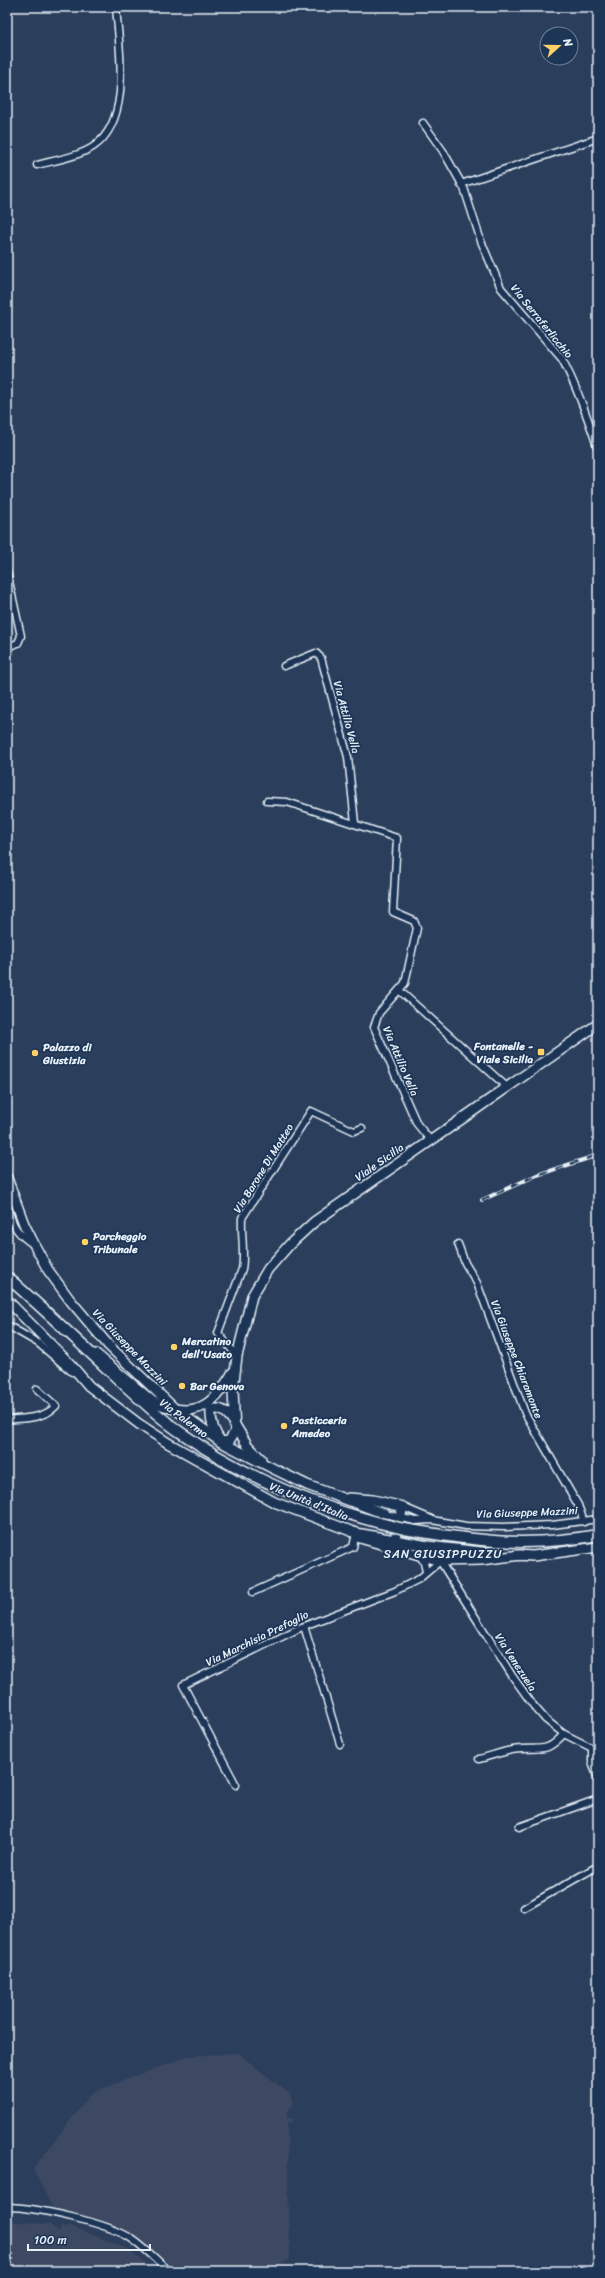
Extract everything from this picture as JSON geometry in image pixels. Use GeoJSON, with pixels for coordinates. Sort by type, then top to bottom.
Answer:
{"type":"FeatureCollection","features":[{"type":"Feature","properties":{"kind":"main road"},"geometry":{"type":"LineString","coordinates":[[7,1273],[19,1287]]}},
{"type":"Feature","properties":{"kind":"main road","name":"Via Palermo"},"geometry":{"type":"LineString","coordinates":[[7,1277],[155,1412],[179,1432],[209,1452],[251,1476],[304,1499],[404,1530],[494,1543],[532,1544],[598,1535]]}},
{"type":"Feature","properties":{"kind":"street"},"geometry":{"type":"LineString","coordinates":[[37,165],[86,150],[104,137],[111,124],[121,91],[116,7]]}},
{"type":"Feature","properties":{"kind":"street","name":"Via Serraferlicchio"},"geometry":{"type":"LineString","coordinates":[[423,124],[443,151],[461,184],[481,241],[501,288],[562,359],[577,389],[598,449]]}},
{"type":"Feature","properties":{"kind":"street"},"geometry":{"type":"LineString","coordinates":[[461,184],[598,138]]}},
{"type":"Feature","properties":{"kind":"street"},"geometry":{"type":"LineString","coordinates":[[7,572],[21,636],[18,643],[7,647]]}},
{"type":"Feature","properties":{"kind":"street","name":"Via Attilio Vella"},"geometry":{"type":"LineString","coordinates":[[284,666],[316,653],[321,658],[348,757],[355,823]]}},
{"type":"Feature","properties":{"kind":"street","name":"Via Attilio Vella"},"geometry":{"type":"LineString","coordinates":[[267,801],[287,802],[397,838],[393,912],[414,921],[417,928],[405,983],[400,992],[380,1013],[374,1027],[417,1124],[431,1141]]}},
{"type":"Feature","properties":{"kind":"street"},"geometry":{"type":"LineString","coordinates":[[400,992],[508,1088]]}},
{"type":"Feature","properties":{"kind":"street","name":"Viale Sicilia"},"geometry":{"type":"LineString","coordinates":[[234,1423],[233,1390],[237,1356],[252,1296],[268,1269],[290,1244],[314,1222],[598,1024]]}},
{"type":"Feature","properties":{"kind":"street","name":"Via Barone Di Matteo"},"geometry":{"type":"LineString","coordinates":[[237,1356],[218,1333],[242,1269],[243,1260],[240,1237],[242,1218],[311,1111],[354,1131],[362,1128]]}},
{"type":"Feature","properties":{"kind":"street","name":"Via Giuseppe Mazzini"},"geometry":{"type":"LineString","coordinates":[[7,1178],[24,1224],[48,1270],[86,1320],[109,1346],[175,1409],[221,1442],[307,1485],[345,1498],[364,1508],[385,1514],[415,1520],[432,1520],[466,1526],[504,1527],[584,1522],[598,1519]]}},
{"type":"Feature","properties":{"kind":"street"},"geometry":{"type":"LineString","coordinates":[[7,1206],[14,1227],[22,1237],[35,1246]]}},
{"type":"Feature","properties":{"kind":"street","name":"Via Giuseppe Chiaramonte"},"geometry":{"type":"LineString","coordinates":[[458,1244],[465,1264],[473,1273],[477,1283],[525,1413],[578,1505],[584,1522]]}},
{"type":"Feature","properties":{"kind":"street","name":"Via Unità d'Italia"},"geometry":{"type":"LineString","coordinates":[[7,1300],[24,1315],[89,1386],[168,1443],[274,1502],[356,1533],[360,1538],[379,1540],[395,1539],[428,1546],[481,1553],[533,1556],[573,1552],[598,1547]]}},
{"type":"Feature","properties":{"kind":"street"},"geometry":{"type":"LineString","coordinates":[[7,1325],[38,1343],[89,1386]]}},
{"type":"Feature","properties":{"kind":"street"},"geometry":{"type":"LineString","coordinates":[[77,1340],[105,1360],[152,1401],[175,1409],[187,1411],[212,1410],[223,1410],[234,1423],[233,1438],[229,1441],[221,1442],[212,1424],[212,1410],[216,1398],[236,1368]]}},
{"type":"Feature","properties":{"kind":"street"},"geometry":{"type":"LineString","coordinates":[[7,1420],[39,1416],[51,1411],[56,1406],[37,1389]]}},
{"type":"Feature","properties":{"kind":"street"},"geometry":{"type":"LineString","coordinates":[[187,1411],[206,1405],[216,1398]]}},
{"type":"Feature","properties":{"kind":"street","name":"Via Giuseppe Mazzini"},"geometry":{"type":"LineString","coordinates":[[234,1423],[248,1446],[271,1468]]}},
{"type":"Feature","properties":{"kind":"street","name":"Via Giuseppe Mazzini"},"geometry":{"type":"LineString","coordinates":[[345,1498],[388,1503],[403,1507],[432,1520]]}},
{"type":"Feature","properties":{"kind":"street"},"geometry":{"type":"LineString","coordinates":[[379,1540],[388,1503]]}},
{"type":"Feature","properties":{"kind":"street"},"geometry":{"type":"LineString","coordinates":[[395,1539],[403,1507]]}},
{"type":"Feature","properties":{"kind":"street"},"geometry":{"type":"LineString","coordinates":[[253,1592],[353,1546],[356,1533]]}},
{"type":"Feature","properties":{"kind":"street","name":"Via Unità d'Italia"},"geometry":{"type":"LineString","coordinates":[[379,1540],[440,1561],[481,1560],[521,1555]]}},
{"type":"Feature","properties":{"kind":"street","name":"Via Venezuela"},"geometry":{"type":"LineString","coordinates":[[428,1546],[440,1561],[513,1677],[546,1720],[564,1734],[595,1749]]}},
{"type":"Feature","properties":{"kind":"street"},"geometry":{"type":"LineString","coordinates":[[440,1561],[445,1557],[481,1553]]}},
{"type":"Feature","properties":{"kind":"street"},"geometry":{"type":"LineString","coordinates":[[419,1555],[424,1562],[426,1572]]}},
{"type":"Feature","properties":{"kind":"street","name":"Via Marchisia Prefoglio"},"geometry":{"type":"LineString","coordinates":[[236,1785],[183,1685],[304,1626],[395,1591],[419,1579],[440,1561]]}},
{"type":"Feature","properties":{"kind":"street"},"geometry":{"type":"LineString","coordinates":[[304,1626],[340,1744]]}},
{"type":"Feature","properties":{"kind":"street"},"geometry":{"type":"LineString","coordinates":[[479,1759],[521,1749],[546,1749],[554,1745],[564,1734]]}},
{"type":"Feature","properties":{"kind":"street"},"geometry":{"type":"LineString","coordinates":[[595,1749],[592,1761],[598,1779]]}},
{"type":"Feature","properties":{"kind":"street"},"geometry":{"type":"LineString","coordinates":[[519,1827],[598,1799]]}},
{"type":"Feature","properties":{"kind":"street"},"geometry":{"type":"LineString","coordinates":[[524,1908],[598,1866]]}},
{"type":"Feature","properties":{"kind":"street"},"geometry":{"type":"LineString","coordinates":[[7,2207],[24,2208],[69,2216],[124,2235],[169,2271]]}},
{"type":"Feature","properties":{"kind":"shaded area"},"geometry":{"type":"Polygon","coordinates":[[[238,2053],[290,2094],[294,2105],[287,2111],[287,2118],[292,2118],[292,2122],[287,2122],[290,2259],[270,2271],[177,2271],[135,2237],[52,2207],[33,2169],[88,2097],[96,2091],[188,2056],[238,2053]]]}},
{"type":"Feature","properties":{"kind":"shaded area"},"geometry":{"type":"Polygon","coordinates":[[[7,2221],[50,2224],[59,2233],[61,2226],[66,2229],[68,2225],[126,2248],[155,2271],[7,2271],[7,2221]]]}},
{"type":"Feature","properties":{"kind":"railway"},"geometry":{"type":"LineString","coordinates":[[482,1200],[537,1175],[598,1155]]}},
{"type":"Feature","properties":{"kind":"place","name":"Fontanelle - Viale Sicilia"},"geometry":{"type":"Point","coordinates":[541,1052]}},
{"type":"Feature","properties":{"kind":"place","name":"Palazzo di Giustizia"},"geometry":{"type":"Point","coordinates":[35,1053]}},
{"type":"Feature","properties":{"kind":"place","name":"Parcheggio Tribunale"},"geometry":{"type":"Point","coordinates":[85,1242]}},
{"type":"Feature","properties":{"kind":"place","name":"Mercatino dell'Usato"},"geometry":{"type":"Point","coordinates":[174,1347]}},
{"type":"Feature","properties":{"kind":"place","name":"Bar Genova"},"geometry":{"type":"Point","coordinates":[182,1386]}},
{"type":"Feature","properties":{"kind":"place","name":"Pasticceria Amedeo"},"geometry":{"type":"Point","coordinates":[284,1426]}},
{"type":"Feature","properties":{"kind":"district","name":"SAN GIUSIPPUZZU"},"geometry":{"type":"Point","coordinates":[443,1554]}}]}
